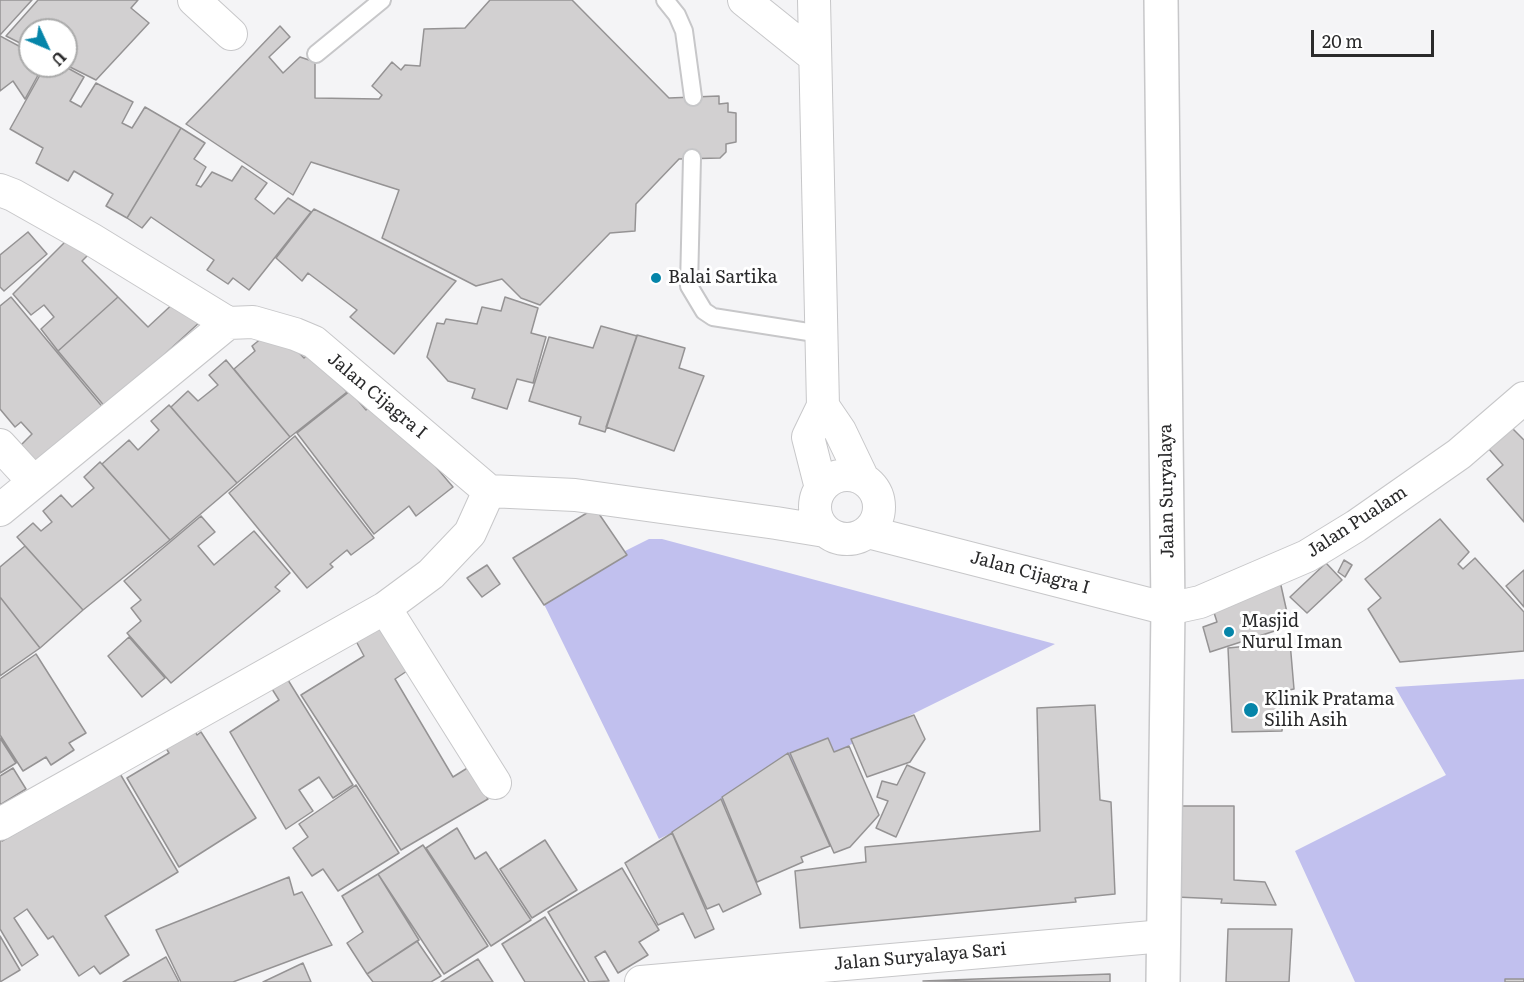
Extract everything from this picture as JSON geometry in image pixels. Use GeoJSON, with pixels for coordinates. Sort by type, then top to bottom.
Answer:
{"type":"FeatureCollection","features":[{"type":"Feature","properties":{"kind":"street"},"geometry":{"type":"LineString","coordinates":[[194,0],[231,34]]}},
{"type":"Feature","properties":{"kind":"street"},"geometry":{"type":"LineString","coordinates":[[744,0],[815,57]]}},
{"type":"Feature","properties":{"kind":"street"},"geometry":{"type":"LineString","coordinates":[[814,0],[823,406],[808,437],[820,508],[839,538],[854,539],[879,529],[879,504],[874,489],[863,478],[840,431],[823,406]]}},
{"type":"Feature","properties":{"kind":"street","name":"Jalan Suryalaya"},"geometry":{"type":"LineString","coordinates":[[1161,0],[1168,609],[1163,982]]}},
{"type":"Feature","properties":{"kind":"street"},"geometry":{"type":"LineString","coordinates":[[0,190],[91,239],[228,323],[0,510]]}},
{"type":"Feature","properties":{"kind":"street","name":"Jalan Cijagra I"},"geometry":{"type":"LineString","coordinates":[[228,323],[253,322],[314,342],[489,491]]}},
{"type":"Feature","properties":{"kind":"street","name":"Jalan Pualam"},"geometry":{"type":"LineString","coordinates":[[1168,609],[1200,602],[1307,556],[1356,526],[1459,453],[1524,398]]}},
{"type":"Feature","properties":{"kind":"street"},"geometry":{"type":"LineString","coordinates":[[0,445],[34,482]]}},
{"type":"Feature","properties":{"kind":"street"},"geometry":{"type":"LineString","coordinates":[[0,824],[385,608],[430,574],[470,533],[489,491],[575,495],[776,523],[820,508],[833,478],[848,474],[863,478]]}},
{"type":"Feature","properties":{"kind":"street","name":"Jalan Cijagra I"},"geometry":{"type":"LineString","coordinates":[[879,529],[1168,609]]}},
{"type":"Feature","properties":{"kind":"street"},"geometry":{"type":"LineString","coordinates":[[385,608],[495,783]]}},
{"type":"Feature","properties":{"kind":"street","name":"Jalan Suryalaya Sari"},"geometry":{"type":"LineString","coordinates":[[641,982],[1164,936]]}},
{"type":"Feature","properties":{"kind":"lane"},"geometry":{"type":"LineString","coordinates":[[316,54],[382,0]]}},
{"type":"Feature","properties":{"kind":"lane"},"geometry":{"type":"LineString","coordinates":[[665,0],[677,15],[684,32],[693,97]]}},
{"type":"Feature","properties":{"kind":"lane"},"geometry":{"type":"LineString","coordinates":[[692,158],[688,286],[704,311],[713,317],[821,334]]}},
{"type":"Feature","properties":{"kind":"shaded area"},"geometry":{"type":"Polygon","coordinates":[[[649,539],[662,539],[1055,644],[659,839],[539,594],[649,539]]]}},
{"type":"Feature","properties":{"kind":"shaded area"},"geometry":{"type":"Polygon","coordinates":[[[1524,679],[1524,982],[1355,982],[1295,851],[1446,775],[1395,687],[1524,679]]]}},
{"type":"Feature","properties":{"kind":"building"},"geometry":{"type":"Polygon","coordinates":[[[0,0],[32,0],[0,35],[0,0]]]}},
{"type":"Feature","properties":{"kind":"building"},"geometry":{"type":"Polygon","coordinates":[[[38,0],[138,0],[131,8],[149,23],[96,80],[78,71],[78,18],[22,18],[38,0]]]}},
{"type":"Feature","properties":{"kind":"building"},"geometry":{"type":"Polygon","coordinates":[[[490,0],[572,0],[669,98],[719,96],[719,104],[728,103],[728,112],[736,113],[736,142],[726,144],[726,152],[720,158],[679,159],[636,204],[635,231],[610,233],[540,305],[521,298],[502,279],[476,286],[382,238],[399,190],[311,162],[293,195],[186,124],[280,26],[290,37],[269,57],[283,73],[300,57],[315,62],[315,98],[379,99],[382,95],[372,86],[392,62],[401,70],[405,65],[420,66],[424,29],[465,28],[490,0]]]}},
{"type":"Feature","properties":{"kind":"building"},"geometry":{"type":"Polygon","coordinates":[[[18,22],[18,42],[6,36],[18,22]]]}},
{"type":"Feature","properties":{"kind":"building"},"geometry":{"type":"Polygon","coordinates":[[[0,36],[18,46],[18,78],[36,78],[25,99],[13,81],[0,91],[0,36]]]}},
{"type":"Feature","properties":{"kind":"building"},"geometry":{"type":"Polygon","coordinates":[[[78,74],[84,77],[70,101],[81,107],[96,83],[133,102],[122,123],[132,128],[145,107],[181,128],[127,218],[106,206],[113,194],[74,171],[68,181],[36,163],[43,148],[10,129],[38,78],[78,78],[78,74]]]}},
{"type":"Feature","properties":{"kind":"building"},"geometry":{"type":"Polygon","coordinates":[[[181,128],[205,143],[194,159],[206,167],[196,185],[201,187],[212,172],[232,181],[242,166],[267,183],[255,199],[274,214],[288,198],[311,212],[249,290],[233,278],[228,284],[207,270],[214,260],[151,217],[142,228],[127,218],[181,128]]]}},
{"type":"Feature","properties":{"kind":"building"},"geometry":{"type":"Polygon","coordinates":[[[314,209],[456,281],[394,354],[350,317],[357,310],[308,273],[302,281],[276,258],[314,209]]]}},
{"type":"Feature","properties":{"kind":"building"},"geometry":{"type":"Polygon","coordinates":[[[28,232],[47,254],[4,291],[0,287],[0,255],[28,232]]]}},
{"type":"Feature","properties":{"kind":"building"},"geometry":{"type":"Polygon","coordinates":[[[74,233],[97,246],[82,261],[118,297],[58,351],[41,329],[54,317],[44,305],[31,315],[13,294],[74,233]]]}},
{"type":"Feature","properties":{"kind":"building"},"geometry":{"type":"Polygon","coordinates":[[[11,297],[105,410],[36,466],[18,448],[32,434],[21,422],[15,427],[0,409],[0,306],[11,297]]]}},
{"type":"Feature","properties":{"kind":"building"},"geometry":{"type":"Polygon","coordinates":[[[118,297],[148,327],[178,299],[201,321],[106,408],[58,351],[118,297]]]}},
{"type":"Feature","properties":{"kind":"building"},"geometry":{"type":"Polygon","coordinates":[[[505,297],[538,308],[531,333],[546,337],[533,383],[517,379],[507,409],[472,398],[475,389],[448,381],[427,357],[437,323],[444,324],[446,319],[477,324],[482,307],[501,311],[505,297]]]}},
{"type":"Feature","properties":{"kind":"building"},"geometry":{"type":"Polygon","coordinates":[[[601,326],[637,336],[605,432],[579,424],[581,417],[529,401],[549,337],[593,348],[601,326]]]}},
{"type":"Feature","properties":{"kind":"building"},"geometry":{"type":"Polygon","coordinates":[[[273,329],[278,330],[304,358],[311,351],[347,392],[290,437],[234,369],[255,351],[252,346],[273,329]]]}},
{"type":"Feature","properties":{"kind":"building"},"geometry":{"type":"Polygon","coordinates":[[[637,335],[685,348],[679,368],[704,376],[674,451],[606,427],[637,335]]]}},
{"type":"Feature","properties":{"kind":"building"},"geometry":{"type":"Polygon","coordinates":[[[226,360],[290,437],[237,483],[171,407],[188,391],[198,401],[218,385],[209,375],[226,360]]]}},
{"type":"Feature","properties":{"kind":"building"},"geometry":{"type":"Polygon","coordinates":[[[350,391],[366,410],[379,400],[453,487],[416,516],[409,506],[374,534],[297,433],[350,391]]]}},
{"type":"Feature","properties":{"kind":"building"},"geometry":{"type":"Polygon","coordinates":[[[169,405],[237,483],[170,540],[102,464],[129,440],[138,450],[159,430],[151,421],[169,405]]]}},
{"type":"Feature","properties":{"kind":"building"},"geometry":{"type":"Polygon","coordinates":[[[1511,427],[1524,440],[1524,522],[1487,479],[1503,465],[1488,448],[1511,427]]]}},
{"type":"Feature","properties":{"kind":"building"},"geometry":{"type":"Polygon","coordinates":[[[295,436],[374,538],[351,555],[347,550],[330,564],[333,567],[307,588],[229,493],[295,436]]]}},
{"type":"Feature","properties":{"kind":"building"},"geometry":{"type":"Polygon","coordinates":[[[100,462],[170,540],[83,610],[17,537],[33,523],[41,531],[52,522],[43,511],[61,495],[72,507],[94,488],[84,477],[100,462]]]}},
{"type":"Feature","properties":{"kind":"building"},"geometry":{"type":"Polygon","coordinates":[[[595,508],[627,555],[544,605],[513,558],[595,508]]]}},
{"type":"Feature","properties":{"kind":"building"},"geometry":{"type":"Polygon","coordinates":[[[201,516],[215,532],[198,546],[214,565],[254,531],[290,573],[275,587],[280,591],[171,683],[127,633],[141,621],[131,608],[141,600],[124,581],[201,516]]]}},
{"type":"Feature","properties":{"kind":"building"},"geometry":{"type":"Polygon","coordinates":[[[1440,519],[1469,552],[1458,564],[1463,569],[1475,558],[1524,612],[1524,651],[1400,662],[1368,609],[1381,598],[1365,579],[1440,519]]]}},
{"type":"Feature","properties":{"kind":"building"},"geometry":{"type":"Polygon","coordinates":[[[25,546],[83,610],[40,648],[0,597],[0,567],[25,546]]]}},
{"type":"Feature","properties":{"kind":"building"},"geometry":{"type":"Polygon","coordinates":[[[1344,560],[1352,565],[1345,577],[1338,572],[1344,560]]]}},
{"type":"Feature","properties":{"kind":"building"},"geometry":{"type":"Polygon","coordinates":[[[1326,563],[1342,580],[1307,613],[1290,597],[1326,563]]]}},
{"type":"Feature","properties":{"kind":"building"},"geometry":{"type":"Polygon","coordinates":[[[487,565],[500,584],[482,597],[467,578],[487,565]]]}},
{"type":"Feature","properties":{"kind":"building"},"geometry":{"type":"Polygon","coordinates":[[[1524,570],[1524,607],[1506,586],[1524,570]]]}},
{"type":"Feature","properties":{"kind":"building"},"geometry":{"type":"Polygon","coordinates":[[[1280,581],[1290,626],[1210,652],[1203,627],[1217,622],[1210,600],[1280,581]]]}},
{"type":"Feature","properties":{"kind":"building"},"geometry":{"type":"Polygon","coordinates":[[[0,597],[40,648],[0,676],[0,597]]]}},
{"type":"Feature","properties":{"kind":"building"},"geometry":{"type":"Polygon","coordinates":[[[379,628],[407,671],[395,679],[453,777],[469,767],[488,799],[401,850],[301,695],[364,656],[356,641],[379,628]]]}},
{"type":"Feature","properties":{"kind":"building"},"geometry":{"type":"Polygon","coordinates":[[[129,637],[165,678],[142,697],[108,656],[129,637]]]}},
{"type":"Feature","properties":{"kind":"building"},"geometry":{"type":"Polygon","coordinates":[[[1290,642],[1294,689],[1284,691],[1282,731],[1232,732],[1228,648],[1290,642]]]}},
{"type":"Feature","properties":{"kind":"building"},"geometry":{"type":"Polygon","coordinates":[[[36,654],[86,733],[69,743],[74,750],[51,765],[46,757],[23,771],[0,735],[0,679],[36,654]]]}},
{"type":"Feature","properties":{"kind":"building"},"geometry":{"type":"Polygon","coordinates":[[[288,680],[353,785],[333,798],[319,777],[299,790],[313,811],[286,829],[230,732],[279,700],[272,689],[288,680]]]}},
{"type":"Feature","properties":{"kind":"building"},"geometry":{"type":"Polygon","coordinates":[[[1095,705],[1100,800],[1111,802],[1115,894],[1075,898],[1076,902],[800,928],[795,871],[866,862],[865,847],[1040,831],[1037,708],[1095,705]]]}},
{"type":"Feature","properties":{"kind":"building"},"geometry":{"type":"Polygon","coordinates":[[[914,715],[925,739],[910,762],[867,777],[851,739],[914,715]]]}},
{"type":"Feature","properties":{"kind":"building"},"geometry":{"type":"Polygon","coordinates":[[[193,728],[197,735],[201,732],[256,818],[179,867],[127,778],[169,753],[164,745],[193,728]]]}},
{"type":"Feature","properties":{"kind":"building"},"geometry":{"type":"Polygon","coordinates":[[[0,738],[16,763],[0,773],[0,738]]]}},
{"type":"Feature","properties":{"kind":"building"},"geometry":{"type":"Polygon","coordinates":[[[828,738],[834,752],[849,746],[879,815],[850,847],[834,853],[790,753],[828,738]]]}},
{"type":"Feature","properties":{"kind":"building"},"geometry":{"type":"Polygon","coordinates":[[[788,753],[830,846],[801,857],[803,862],[757,882],[722,797],[788,753]]]}},
{"type":"Feature","properties":{"kind":"building"},"geometry":{"type":"Polygon","coordinates":[[[907,765],[925,773],[896,837],[876,828],[888,801],[877,797],[882,781],[897,785],[907,765]]]}},
{"type":"Feature","properties":{"kind":"building"},"geometry":{"type":"Polygon","coordinates":[[[13,768],[26,789],[0,805],[0,776],[13,768]]]}},
{"type":"Feature","properties":{"kind":"building"},"geometry":{"type":"Polygon","coordinates":[[[119,772],[178,872],[105,916],[129,955],[100,974],[94,966],[79,976],[53,936],[48,939],[27,909],[14,918],[38,955],[22,966],[0,929],[0,837],[2,841],[119,772]]]}},
{"type":"Feature","properties":{"kind":"building"},"geometry":{"type":"Polygon","coordinates":[[[356,785],[399,853],[338,891],[323,869],[312,876],[293,848],[308,837],[299,824],[356,785]]]}},
{"type":"Feature","properties":{"kind":"building"},"geometry":{"type":"Polygon","coordinates":[[[721,799],[761,894],[723,912],[719,904],[707,909],[672,832],[721,799]]]}},
{"type":"Feature","properties":{"kind":"building"},"geometry":{"type":"Polygon","coordinates":[[[1179,806],[1234,806],[1234,880],[1265,882],[1276,905],[1221,903],[1222,899],[1176,897],[1179,806]]]}},
{"type":"Feature","properties":{"kind":"building"},"geometry":{"type":"Polygon","coordinates":[[[457,828],[475,859],[486,852],[531,920],[491,946],[426,848],[457,828]]]}},
{"type":"Feature","properties":{"kind":"building"},"geometry":{"type":"Polygon","coordinates":[[[672,833],[714,929],[695,938],[683,913],[658,925],[625,863],[672,833]]]}},
{"type":"Feature","properties":{"kind":"building"},"geometry":{"type":"Polygon","coordinates":[[[545,840],[577,890],[532,918],[500,869],[545,840]]]}},
{"type":"Feature","properties":{"kind":"building"},"geometry":{"type":"Polygon","coordinates":[[[423,845],[488,946],[444,974],[378,874],[423,845]]]}},
{"type":"Feature","properties":{"kind":"building"},"geometry":{"type":"Polygon","coordinates":[[[622,868],[659,930],[639,942],[648,955],[618,973],[605,951],[595,957],[609,981],[589,982],[548,912],[622,868]]]}},
{"type":"Feature","properties":{"kind":"building"},"geometry":{"type":"Polygon","coordinates":[[[378,874],[419,940],[367,974],[347,943],[363,932],[342,896],[378,874]]]}},
{"type":"Feature","properties":{"kind":"building"},"geometry":{"type":"Polygon","coordinates":[[[289,877],[294,895],[302,892],[332,945],[233,982],[181,982],[156,930],[289,877]]]}},
{"type":"Feature","properties":{"kind":"building"},"geometry":{"type":"Polygon","coordinates":[[[545,917],[585,982],[525,982],[502,944],[545,917]]]}},
{"type":"Feature","properties":{"kind":"building"},"geometry":{"type":"Polygon","coordinates":[[[1228,929],[1292,929],[1289,982],[1226,982],[1228,929]]]}},
{"type":"Feature","properties":{"kind":"building"},"geometry":{"type":"Polygon","coordinates":[[[0,936],[20,970],[0,982],[0,936]]]}},
{"type":"Feature","properties":{"kind":"building"},"geometry":{"type":"Polygon","coordinates":[[[417,941],[441,976],[431,982],[373,982],[367,974],[417,941]]]}},
{"type":"Feature","properties":{"kind":"building"},"geometry":{"type":"Polygon","coordinates":[[[166,957],[179,982],[123,982],[166,957]]]}},
{"type":"Feature","properties":{"kind":"building"},"geometry":{"type":"Polygon","coordinates":[[[478,959],[493,982],[441,982],[478,959]]]}},
{"type":"Feature","properties":{"kind":"building"},"geometry":{"type":"Polygon","coordinates":[[[303,963],[311,982],[263,982],[303,963]]]}},
{"type":"Feature","properties":{"kind":"building"},"geometry":{"type":"Polygon","coordinates":[[[1110,974],[1110,982],[923,981],[1110,974]]]}},
{"type":"Feature","properties":{"kind":"building"},"geometry":{"type":"Polygon","coordinates":[[[1505,979],[1524,979],[1524,982],[1505,982],[1505,979]]]}},
{"type":"Feature","properties":{"kind":"place","name":"Balai Sartika"},"geometry":{"type":"Point","coordinates":[656,278]}},
{"type":"Feature","properties":{"kind":"place","name":"Masjid Nurul Iman"},"geometry":{"type":"Point","coordinates":[1229,632]}},
{"type":"Feature","properties":{"kind":"place","name":"Klinik Pratama Silih Asih"},"geometry":{"type":"Point","coordinates":[1251,710]}}]}
